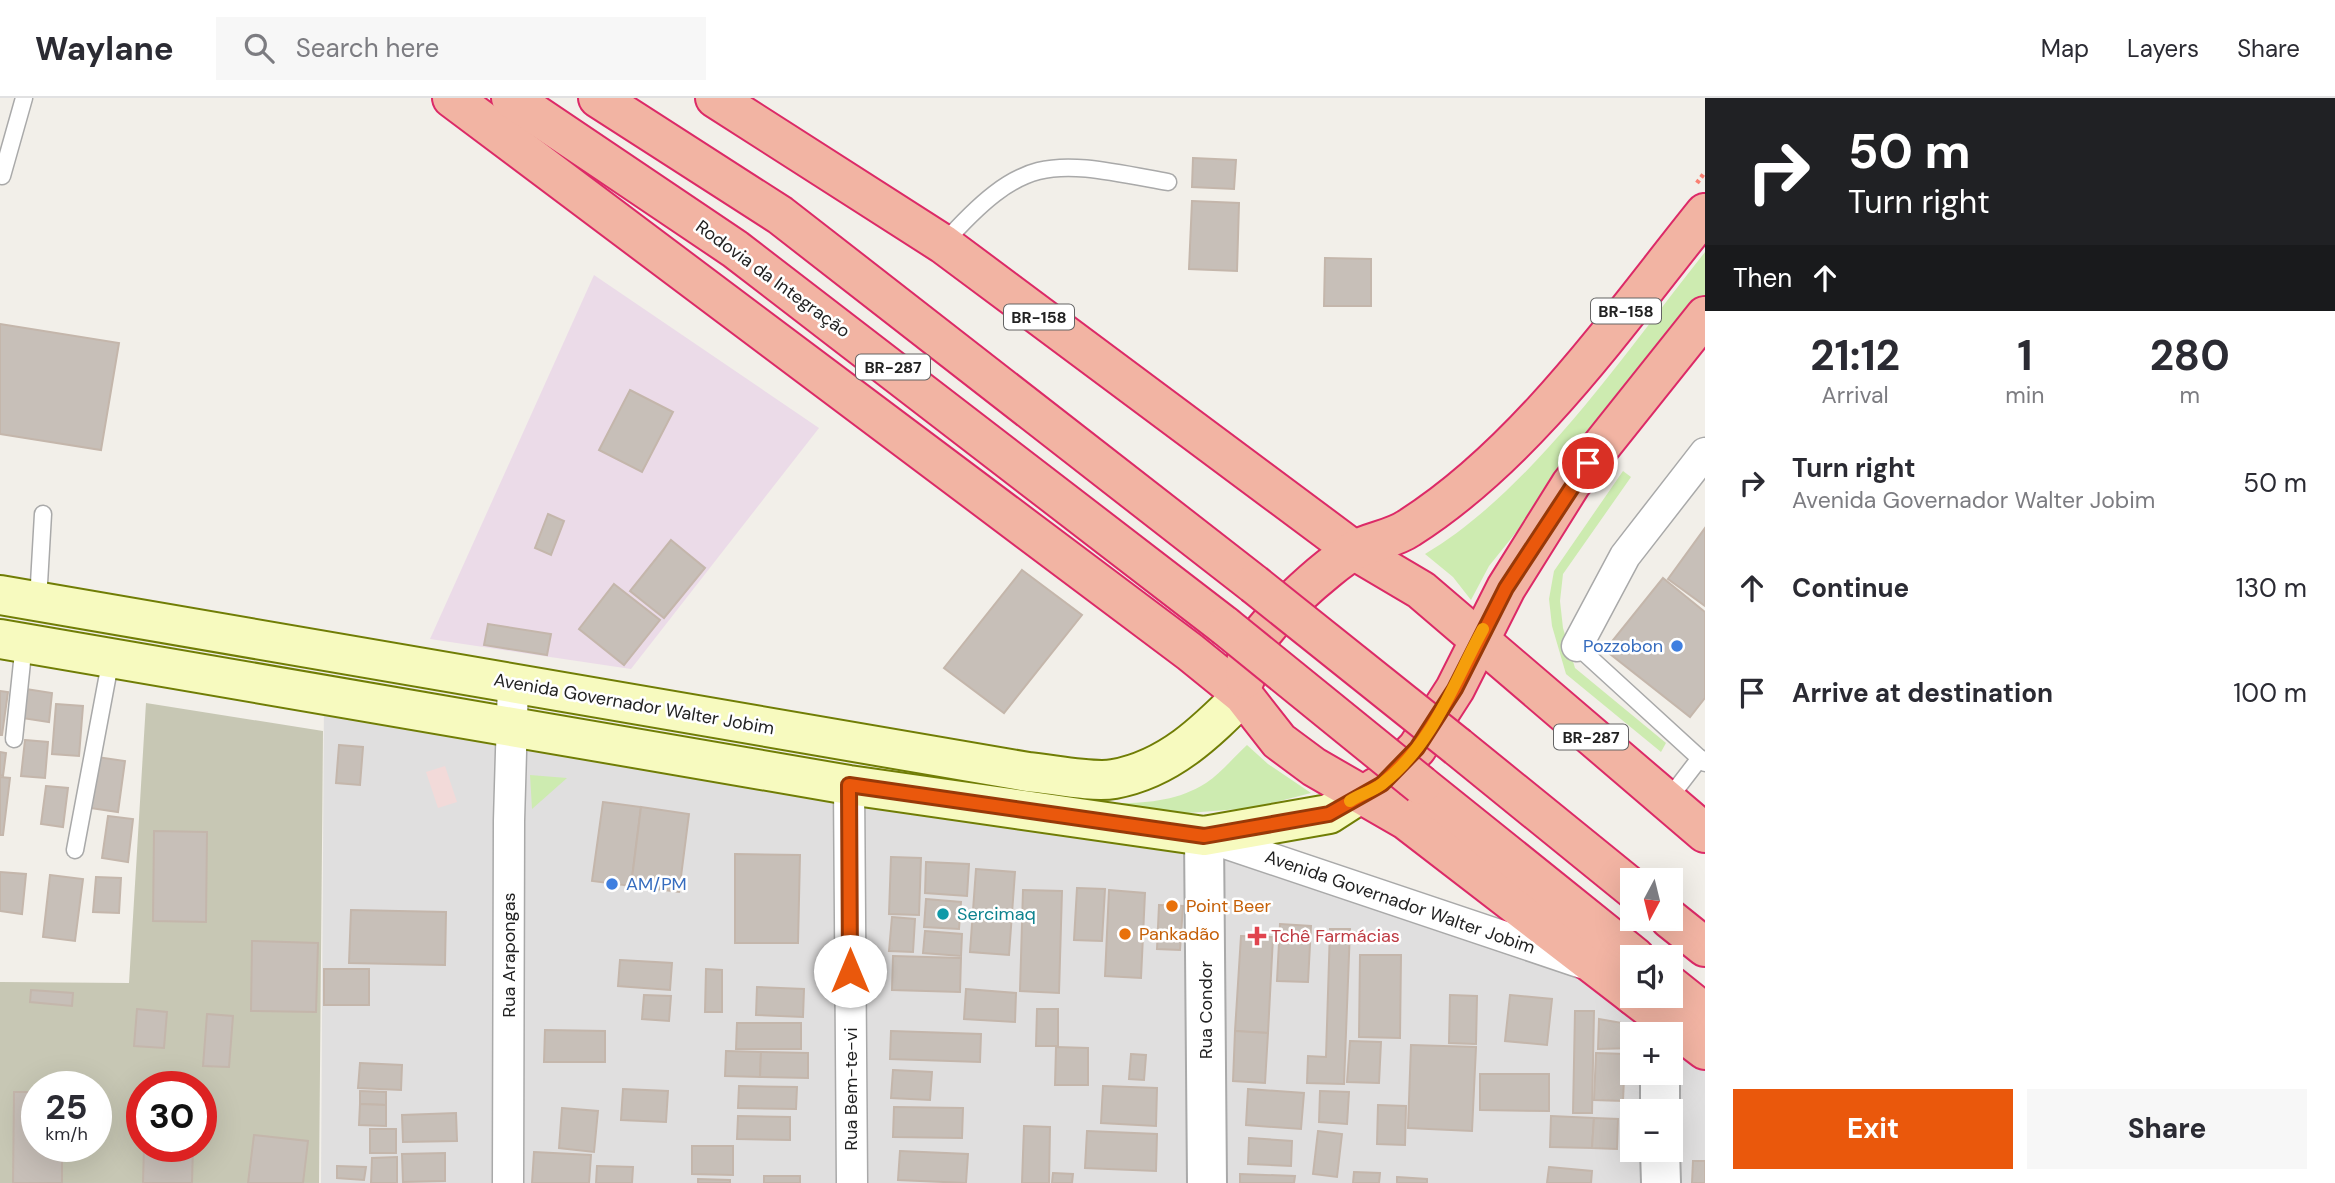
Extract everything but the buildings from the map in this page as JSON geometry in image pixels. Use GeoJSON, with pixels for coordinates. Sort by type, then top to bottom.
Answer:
{"type":"FeatureCollection","features":[{"type":"Feature","properties":{"kind":"highway"},"geometry":{"type":"LineString","coordinates":[[452,98],[1243,695],[1279,741],[1314,767],[1406,820],[1595,968],[1620,985]]}},
{"type":"Feature","properties":{"kind":"highway","name":"Rodovia da Integração"},"geometry":{"type":"LineString","coordinates":[[511,98],[735,248],[1226,626],[1620,945]]}},
{"type":"Feature","properties":{"kind":"highway","name":"BR-287"},"geometry":{"type":"LineString","coordinates":[[598,98],[780,215],[1254,584],[1620,878]]}},
{"type":"Feature","properties":{"kind":"highway","name":"BR-158"},"geometry":{"type":"LineString","coordinates":[[715,98],[943,244],[1354,551],[1408,530],[1482,474],[1546,408],[1705,213]]}},
{"type":"Feature","properties":{"kind":"highway"},"geometry":{"type":"LineString","coordinates":[[1360,794],[1382,784],[1417,748],[1455,689],[1477,640],[1572,484],[1705,316]]}},
{"type":"Feature","properties":{"kind":"highway"},"geometry":{"type":"LineString","coordinates":[[1243,695],[1248,656],[1277,615],[1354,551]]}},
{"type":"Feature","properties":{"kind":"highway","name":"BR-287"},"geometry":{"type":"LineString","coordinates":[[1354,551],[1421,590],[1705,833]]}},
{"type":"Feature","properties":{"kind":"highway"},"geometry":{"type":"LineString","coordinates":[[1684,930],[1705,947]]}},
{"type":"Feature","properties":{"kind":"highway"},"geometry":{"type":"LineString","coordinates":[[1655,1008],[1705,1050]]}},
{"type":"Feature","properties":{"kind":"highway"},"geometry":{"type":"LineString","coordinates":[[1671,1008],[1705,1013]]}},
{"type":"Feature","properties":{"kind":"main road","name":"Avenida Governador Walter Jobim"},"geometry":{"type":"LineString","coordinates":[[0,595],[1028,772],[1113,779],[1156,766],[1200,739],[1243,695]]}},
{"type":"Feature","properties":{"kind":"main road","name":"Avenida Governador Walter Jobim"},"geometry":{"type":"LineString","coordinates":[[12,641],[849,785],[1204,836],[1329,814],[1360,794]]}},
{"type":"Feature","properties":{"kind":"street"},"geometry":{"type":"LineString","coordinates":[[1577,646],[1625,556],[1705,453]]}},
{"type":"Feature","properties":{"kind":"street","name":"Rua Arapongas"},"geometry":{"type":"LineString","coordinates":[[508,1183],[510,727],[513,683]]}},
{"type":"Feature","properties":{"kind":"street","name":"Rua Bem-te-vi"},"geometry":{"type":"LineString","coordinates":[[849,785],[852,1183]]}},
{"type":"Feature","properties":{"kind":"street","name":"Avenida Governador Walter Jobim"},"geometry":{"type":"LineString","coordinates":[[1204,836],[1595,968]]}},
{"type":"Feature","properties":{"kind":"street","name":"Rua Condor"},"geometry":{"type":"LineString","coordinates":[[1204,836],[1207,1183]]}},
{"type":"Feature","properties":{"kind":"street"},"geometry":{"type":"LineString","coordinates":[[1660,1162],[1661,1183]]}},
{"type":"Feature","properties":{"kind":"lane"},"geometry":{"type":"LineString","coordinates":[[2,176],[24,98]]}},
{"type":"Feature","properties":{"kind":"lane"},"geometry":{"type":"LineString","coordinates":[[943,244],[969,215],[1007,182],[1033,171],[1078,166],[1168,182]]}},
{"type":"Feature","properties":{"kind":"lane"},"geometry":{"type":"LineString","coordinates":[[38,601],[43,514]]}},
{"type":"Feature","properties":{"kind":"lane"},"geometry":{"type":"LineString","coordinates":[[12,641],[15,739]]}},
{"type":"Feature","properties":{"kind":"lane"},"geometry":{"type":"LineString","coordinates":[[1577,646],[1702,760],[1667,801]]}},
{"type":"Feature","properties":{"kind":"lane"},"geometry":{"type":"LineString","coordinates":[[75,850],[111,658]]}},
{"type":"Feature","properties":{"kind":"shaded area"},"geometry":{"type":"Polygon","coordinates":[[[594,275],[819,428],[631,669],[430,639],[594,275]]]}},
{"type":"Feature","properties":{"kind":"shaded area"},"geometry":{"type":"Polygon","coordinates":[[[324,695],[1204,836],[1537,949],[1620,999],[1620,1008],[1635,1008],[1658,1022],[1620,1022],[1620,1085],[1683,1085],[1683,1037],[1705,1050],[1705,1183],[321,1183],[324,695]]]}},
{"type":"Feature","properties":{"kind":"shaded area"},"geometry":{"type":"Polygon","coordinates":[[[146,703],[323,731],[319,1183],[0,1183],[0,982],[129,983],[146,703]]]}},
{"type":"Feature","properties":{"kind":"shaded area"},"geometry":{"type":"Polygon","coordinates":[[[445,766],[457,802],[438,808],[426,772],[445,766]]]}},
{"type":"Feature","properties":{"kind":"green space"},"geometry":{"type":"Polygon","coordinates":[[[1705,252],[1705,297],[1489,566],[1471,600],[1453,577],[1425,554],[1465,527],[1503,494],[1540,456],[1611,374],[1705,252]]]}},
{"type":"Feature","properties":{"kind":"green space"},"geometry":{"type":"Polygon","coordinates":[[[1623,471],[1631,477],[1563,574],[1560,601],[1563,628],[1575,668],[1666,743],[1661,752],[1566,674],[1552,626],[1549,599],[1554,571],[1623,471]]]}},
{"type":"Feature","properties":{"kind":"green space"},"geometry":{"type":"Polygon","coordinates":[[[1247,745],[1268,764],[1311,793],[1252,808],[1188,813],[1076,802],[1143,802],[1175,797],[1206,783],[1247,745]]]}},
{"type":"Feature","properties":{"kind":"green space"},"geometry":{"type":"Polygon","coordinates":[[[530,775],[567,778],[532,809],[530,775]]]}},
{"type":"Feature","properties":{"kind":"slow traffic"},"geometry":{"type":"LineString","coordinates":[[1350,801],[1382,784],[1417,748],[1455,689],[1483,629]]}},
{"type":"Feature","properties":{"kind":"place","name":"Pozzobon"},"geometry":{"type":"Point","coordinates":[1677,646]}},
{"type":"Feature","properties":{"kind":"place","name":"AM/PM"},"geometry":{"type":"Point","coordinates":[612,884]}},
{"type":"Feature","properties":{"kind":"place","name":"Point Beer"},"geometry":{"type":"Point","coordinates":[1172,906]}},
{"type":"Feature","properties":{"kind":"place","name":"Sercimaq"},"geometry":{"type":"Point","coordinates":[943,914]}},
{"type":"Feature","properties":{"kind":"place","name":"Pankadão"},"geometry":{"type":"Point","coordinates":[1125,934]}},
{"type":"Feature","properties":{"kind":"place","name":"Tchê Farmácias"},"geometry":{"type":"Point","coordinates":[1257,936]}},
{"type":"Feature","properties":{"kind":"route"},"geometry":{"type":"LineString","coordinates":[[850,971],[849,785],[1020,812],[1204,836],[1329,814],[1360,794],[1382,784],[1417,748],[1455,689],[1477,640],[1506,588],[1588,463]]}}]}
